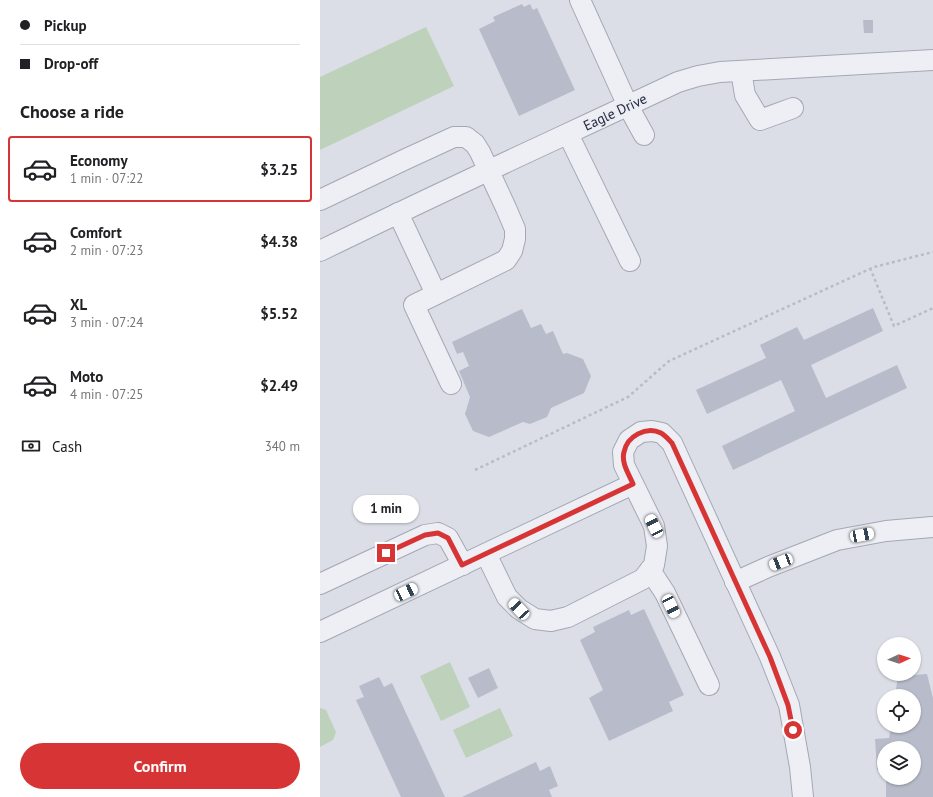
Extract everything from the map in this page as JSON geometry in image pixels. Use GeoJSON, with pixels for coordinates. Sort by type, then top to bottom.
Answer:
{"type":"FeatureCollection","features":[{"type":"Feature","properties":{"kind":"street"},"geometry":{"type":"LineString","coordinates":[[580,0],[628,106],[644,136]]}},
{"type":"Feature","properties":{"kind":"street","name":"Eagle Drive"},"geometry":{"type":"LineString","coordinates":[[320,251],[678,82],[698,76],[720,72],[933,60]]}},
{"type":"Feature","properties":{"kind":"street"},"geometry":{"type":"LineString","coordinates":[[741,71],[745,95],[760,120],[793,108]]}},
{"type":"Feature","properties":{"kind":"street"},"geometry":{"type":"LineString","coordinates":[[568,134],[630,261]]}},
{"type":"Feature","properties":{"kind":"street"},"geometry":{"type":"LineString","coordinates":[[320,200],[406,158],[454,137],[466,137],[475,144],[489,170],[515,229],[515,239],[512,250],[506,260],[414,305],[451,384]]}},
{"type":"Feature","properties":{"kind":"street"},"geometry":{"type":"LineString","coordinates":[[398,213],[436,294]]}},
{"type":"Feature","properties":{"kind":"street"},"geometry":{"type":"LineString","coordinates":[[486,554],[507,597],[519,609],[535,619],[551,621],[568,617],[643,579],[654,565],[657,546],[654,526],[624,465],[623,452],[629,440],[641,432],[652,431],[662,433],[672,443],[770,657],[788,705],[800,768],[803,797]]}},
{"type":"Feature","properties":{"kind":"street"},"geometry":{"type":"LineString","coordinates":[[320,632],[633,484]]}},
{"type":"Feature","properties":{"kind":"street"},"geometry":{"type":"LineString","coordinates":[[735,582],[768,567],[837,540],[886,530],[932,527]]}},
{"type":"Feature","properties":{"kind":"street"},"geometry":{"type":"LineString","coordinates":[[320,584],[425,535],[438,533],[448,538],[462,565]]}},
{"type":"Feature","properties":{"kind":"street"},"geometry":{"type":"LineString","coordinates":[[650,570],[665,593],[709,685]]}},
{"type":"Feature","properties":{"kind":"path"},"geometry":{"type":"LineString","coordinates":[[475,470],[628,397],[669,361],[870,268],[933,252]]}},
{"type":"Feature","properties":{"kind":"path"},"geometry":{"type":"LineString","coordinates":[[870,268],[894,326],[933,308]]}},
{"type":"Feature","properties":{"kind":"green space"},"geometry":{"type":"Polygon","coordinates":[[[426,27],[454,86],[320,150],[320,77],[426,27]]]}},
{"type":"Feature","properties":{"kind":"green space"},"geometry":{"type":"Polygon","coordinates":[[[450,662],[470,707],[441,721],[420,676],[450,662]]]}},
{"type":"Feature","properties":{"kind":"green space"},"geometry":{"type":"Polygon","coordinates":[[[320,708],[326,710],[336,732],[333,740],[320,747],[320,708]]]}},
{"type":"Feature","properties":{"kind":"green space"},"geometry":{"type":"Polygon","coordinates":[[[500,708],[513,736],[466,758],[453,730],[500,708]]]}},
{"type":"Feature","properties":{"kind":"building"},"geometry":{"type":"Polygon","coordinates":[[[522,4],[524,7],[530,4],[533,10],[537,8],[575,90],[519,116],[479,29],[495,21],[493,17],[522,4]]]}},
{"type":"Feature","properties":{"kind":"building"},"geometry":{"type":"Polygon","coordinates":[[[863,20],[873,20],[873,33],[864,33],[863,20]]]}},
{"type":"Feature","properties":{"kind":"building"},"geometry":{"type":"Polygon","coordinates":[[[873,308],[883,331],[811,365],[826,398],[897,365],[907,388],[733,470],[722,446],[795,411],[781,380],[707,414],[696,390],[766,358],[760,345],[797,327],[804,340],[873,308]]]}},
{"type":"Feature","properties":{"kind":"building"},"geometry":{"type":"Polygon","coordinates":[[[522,309],[531,328],[541,324],[546,334],[553,331],[563,354],[567,353],[583,359],[591,376],[584,393],[551,408],[547,417],[530,424],[523,422],[489,437],[473,431],[465,414],[470,397],[459,371],[469,366],[463,352],[457,354],[452,342],[522,309]]]}},
{"type":"Feature","properties":{"kind":"building"},"geometry":{"type":"Polygon","coordinates":[[[644,609],[684,695],[669,702],[673,711],[609,741],[589,698],[603,690],[580,640],[595,632],[593,627],[629,610],[631,615],[644,609]]]}},
{"type":"Feature","properties":{"kind":"building"},"geometry":{"type":"Polygon","coordinates":[[[489,668],[498,688],[478,698],[468,678],[489,668]]]}},
{"type":"Feature","properties":{"kind":"building"},"geometry":{"type":"Polygon","coordinates":[[[921,674],[927,674],[933,698],[933,797],[886,797],[886,785],[921,785],[921,741],[877,741],[877,770],[875,739],[889,738],[890,733],[921,733],[921,689],[896,689],[897,681],[921,681],[921,674]]]}},
{"type":"Feature","properties":{"kind":"building"},"geometry":{"type":"Polygon","coordinates":[[[379,677],[384,687],[392,683],[445,797],[401,797],[356,700],[364,697],[359,686],[379,677]]]}},
{"type":"Feature","properties":{"kind":"building"},"geometry":{"type":"Polygon","coordinates":[[[536,762],[540,771],[550,766],[558,786],[549,790],[552,797],[462,797],[536,762]]]}},
{"type":"Feature","properties":{"kind":"route"},"geometry":{"type":"LineString","coordinates":[[386,553],[425,535],[438,533],[448,538],[462,565],[633,484],[624,465],[623,452],[629,440],[641,432],[652,431],[662,433],[672,443],[770,657],[788,705],[793,730]]}}]}
